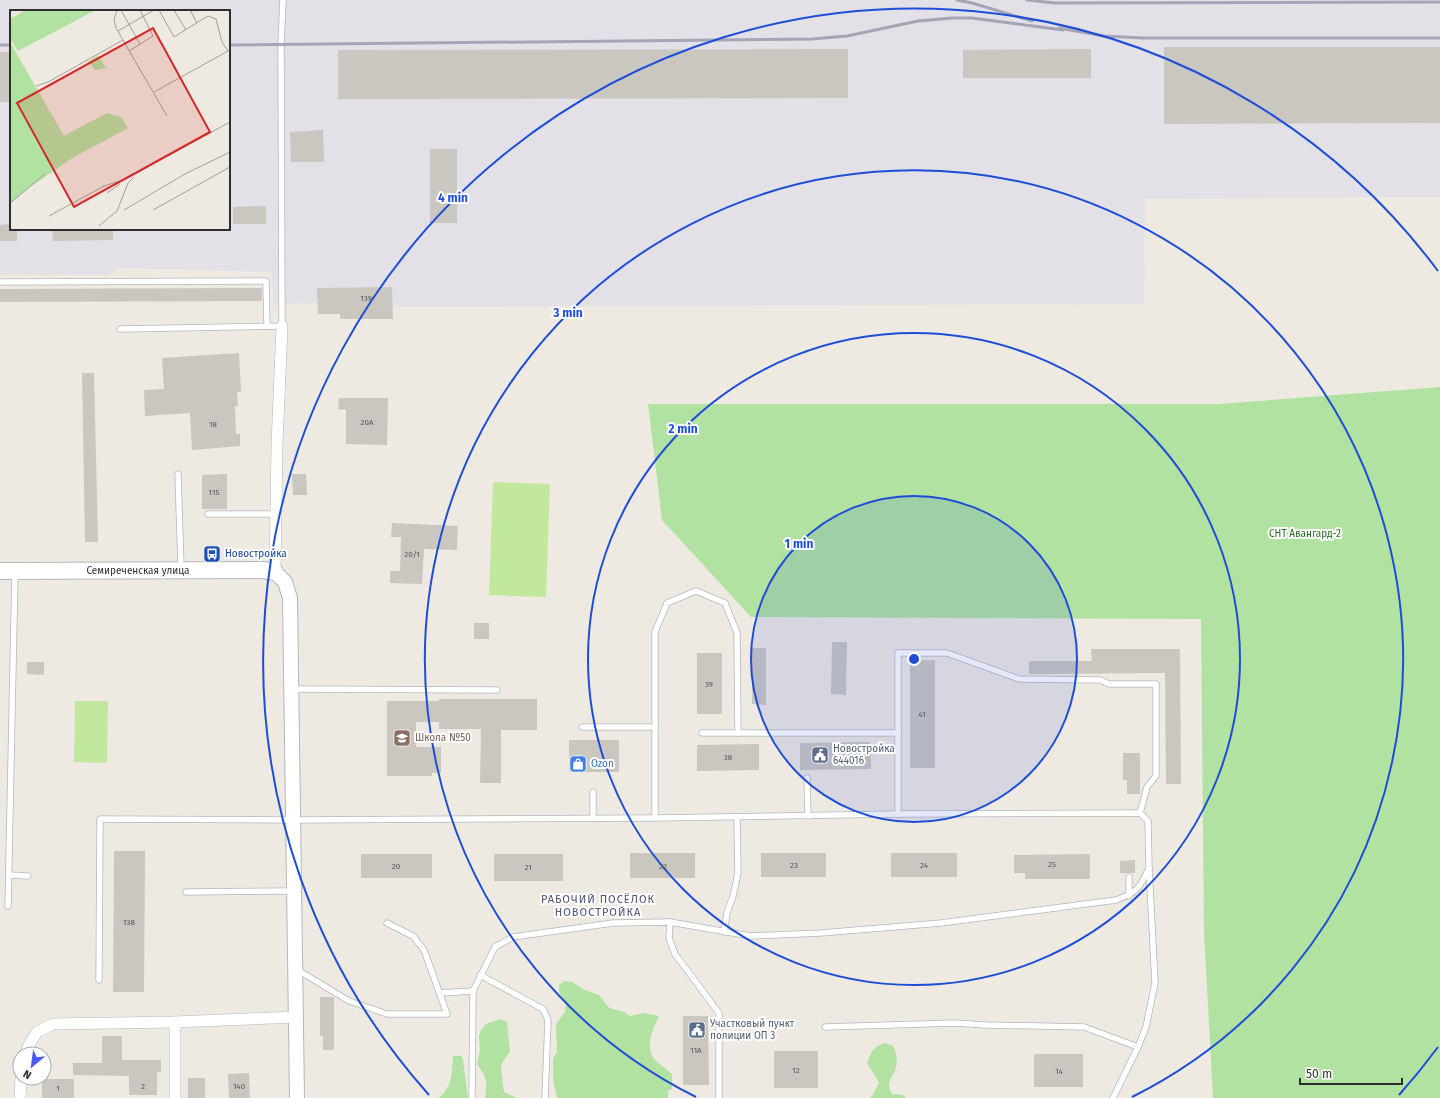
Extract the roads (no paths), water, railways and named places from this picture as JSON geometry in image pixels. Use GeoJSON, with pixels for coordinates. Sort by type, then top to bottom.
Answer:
{"type":"FeatureCollection","features":[{"type":"Feature","properties":{"kind":"main road","name":"Семиреченская улица"},"geometry":{"type":"LineString","coordinates":[[7,571],[263,570],[275,572]]}},
{"type":"Feature","properties":{"kind":"street"},"geometry":{"type":"LineString","coordinates":[[282,326],[277,445],[275,572],[285,582],[290,598],[297,1098]]}},
{"type":"Feature","properties":{"kind":"street"},"geometry":{"type":"LineString","coordinates":[[29,1046],[37,1032],[53,1024],[175,1022],[295,1017]]}},
{"type":"Feature","properties":{"kind":"street"},"geometry":{"type":"LineString","coordinates":[[175,1022],[175,1098]]}},
{"type":"Feature","properties":{"kind":"street"},"geometry":{"type":"LineString","coordinates":[[20,1098],[21,1086]]}},
{"type":"Feature","properties":{"kind":"lane"},"geometry":{"type":"LineString","coordinates":[[120,329],[282,326],[281,46],[283,0]]}},
{"type":"Feature","properties":{"kind":"lane"},"geometry":{"type":"LineString","coordinates":[[0,282],[266,281],[266,326]]}},
{"type":"Feature","properties":{"kind":"lane"},"geometry":{"type":"LineString","coordinates":[[178,474],[181,570]]}},
{"type":"Feature","properties":{"kind":"lane"},"geometry":{"type":"LineString","coordinates":[[208,514],[276,514]]}},
{"type":"Feature","properties":{"kind":"lane"},"geometry":{"type":"LineString","coordinates":[[7,571],[8,906]]}},
{"type":"Feature","properties":{"kind":"lane"},"geometry":{"type":"LineString","coordinates":[[655,818],[654,632],[667,603],[696,591],[725,603],[737,633],[738,733]]}},
{"type":"Feature","properties":{"kind":"lane"},"geometry":{"type":"LineString","coordinates":[[898,814],[898,653],[947,653],[1019,680],[1100,680],[1109,684],[1156,684],[1156,776],[1147,787],[1140,813]]}},
{"type":"Feature","properties":{"kind":"lane"},"geometry":{"type":"LineString","coordinates":[[291,689],[497,690]]}},
{"type":"Feature","properties":{"kind":"lane"},"geometry":{"type":"LineString","coordinates":[[582,727],[655,727]]}},
{"type":"Feature","properties":{"kind":"lane"},"geometry":{"type":"LineString","coordinates":[[702,732],[898,733]]}},
{"type":"Feature","properties":{"kind":"lane"},"geometry":{"type":"LineString","coordinates":[[807,778],[808,816]]}},
{"type":"Feature","properties":{"kind":"lane"},"geometry":{"type":"LineString","coordinates":[[593,792],[593,818]]}},
{"type":"Feature","properties":{"kind":"lane"},"geometry":{"type":"LineString","coordinates":[[99,980],[100,819],[294,820],[655,818],[898,814],[1140,813],[1148,821],[1155,983],[1146,1027],[1113,1098]]}},
{"type":"Feature","properties":{"kind":"lane"},"geometry":{"type":"LineString","coordinates":[[724,932],[727,913],[738,874],[737,817]]}},
{"type":"Feature","properties":{"kind":"lane"},"geometry":{"type":"LineString","coordinates":[[472,1098],[473,991],[495,947],[513,938],[612,923],[670,922],[750,936],[821,933],[942,923],[1116,900],[1129,896],[1141,885],[1149,868]]}},
{"type":"Feature","properties":{"kind":"lane"},"geometry":{"type":"LineString","coordinates":[[9,875],[28,876]]}},
{"type":"Feature","properties":{"kind":"lane"},"geometry":{"type":"LineString","coordinates":[[1129,877],[1129,896]]}},
{"type":"Feature","properties":{"kind":"lane"},"geometry":{"type":"LineString","coordinates":[[186,892],[294,891]]}},
{"type":"Feature","properties":{"kind":"lane"},"geometry":{"type":"LineString","coordinates":[[670,922],[669,938],[675,954],[719,1013],[719,1098]]}},
{"type":"Feature","properties":{"kind":"lane"},"geometry":{"type":"LineString","coordinates":[[294,968],[349,1001],[387,1014],[448,1014],[424,950],[413,936],[387,923]]}},
{"type":"Feature","properties":{"kind":"lane"},"geometry":{"type":"LineString","coordinates":[[480,976],[543,1009],[548,1020],[545,1098]]}},
{"type":"Feature","properties":{"kind":"lane"},"geometry":{"type":"LineString","coordinates":[[440,993],[473,991]]}},
{"type":"Feature","properties":{"kind":"lane"},"geometry":{"type":"LineString","coordinates":[[825,1027],[955,1023],[1084,1027],[1138,1047]]}},
{"type":"Feature","properties":{"kind":"railway"},"geometry":{"type":"LineString","coordinates":[[957,0],[1032,21]]}},
{"type":"Feature","properties":{"kind":"railway"},"geometry":{"type":"LineString","coordinates":[[1027,0],[1055,3],[1440,2]]}},
{"type":"Feature","properties":{"kind":"railway"},"geometry":{"type":"LineString","coordinates":[[230,45],[812,39],[847,36],[918,21],[952,18],[972,18],[1063,30]]}},
{"type":"Feature","properties":{"kind":"railway"},"geometry":{"type":"LineString","coordinates":[[1059,28],[1104,36],[1143,38],[1440,38]]}},
{"type":"Feature","properties":{"kind":"railway"},"geometry":{"type":"LineString","coordinates":[[0,45],[10,45]]}},
{"type":"Feature","properties":{"kind":"place","name":"Новостройка"},"geometry":{"type":"Point","coordinates":[212,554]}},
{"type":"Feature","properties":{"kind":"place","name":"Школа №50"},"geometry":{"type":"Point","coordinates":[402,738]}},
{"type":"Feature","properties":{"kind":"place","name":"Новостройка 644016"},"geometry":{"type":"Point","coordinates":[820,755]}},
{"type":"Feature","properties":{"kind":"place","name":"Ozon"},"geometry":{"type":"Point","coordinates":[578,764]}},
{"type":"Feature","properties":{"kind":"place","name":"Участковый пункт полиции ОП 3"},"geometry":{"type":"Point","coordinates":[697,1030]}},
{"type":"Feature","properties":{"kind":"district","name":"РАБОЧИЙ ПОСЁЛОК НОВОСТРОЙКА"},"geometry":{"type":"Point","coordinates":[598,905]}},
{"type":"Feature","properties":{"kind":"park label","name":"СНТ Авангард-2"},"geometry":{"type":"Point","coordinates":[1305,534]}}]}
